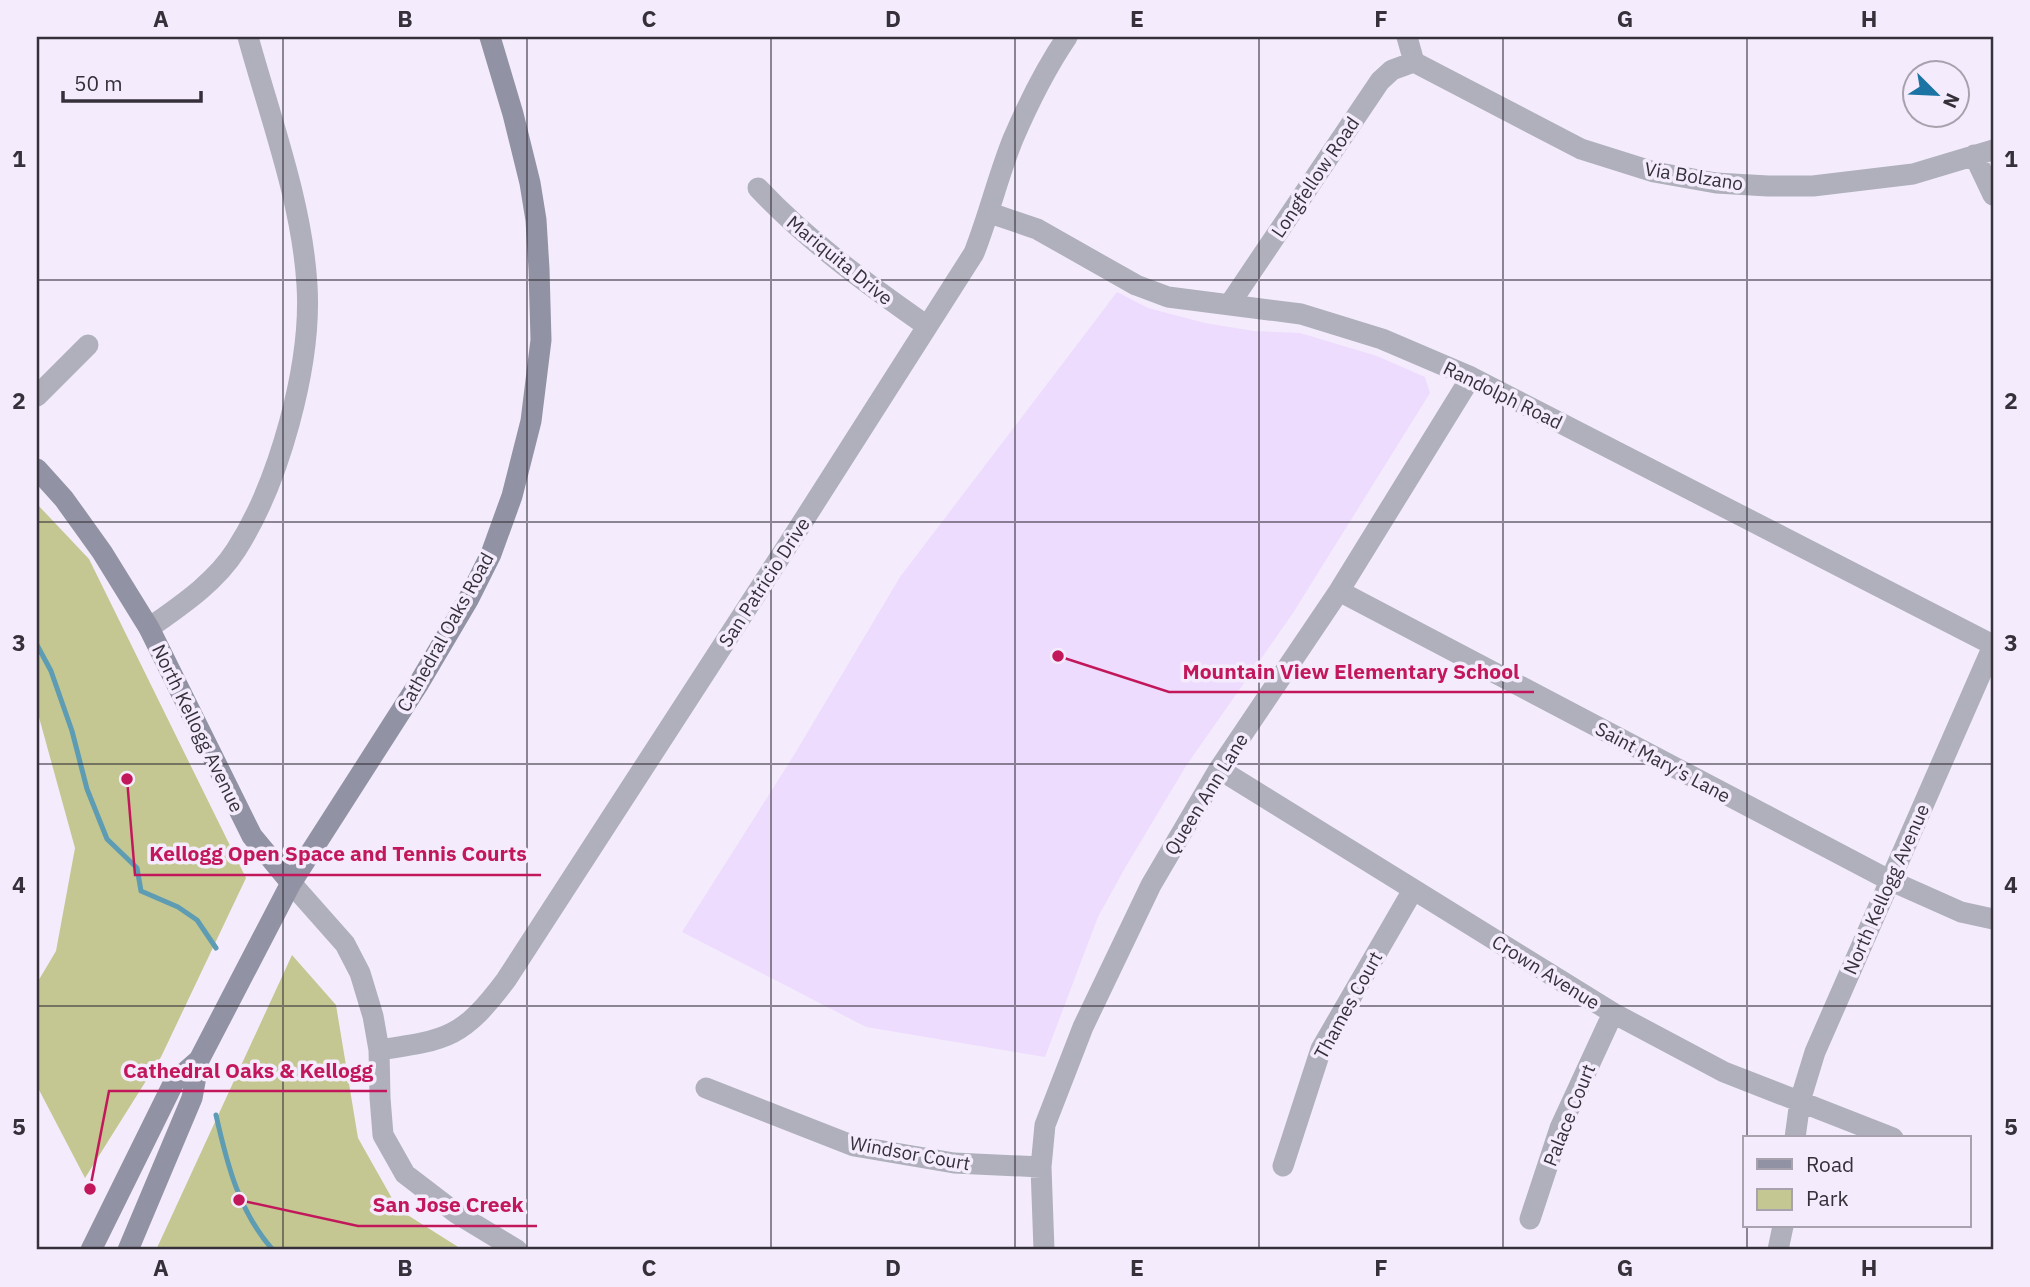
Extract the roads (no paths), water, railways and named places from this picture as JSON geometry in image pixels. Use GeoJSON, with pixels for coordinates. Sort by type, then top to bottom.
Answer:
{"type":"FeatureCollection","features":[{"type":"Feature","properties":{"kind":"main road","name":"Cathedral Oaks Road"},"geometry":{"type":"LineString","coordinates":[[128,1250],[192,1098],[199,1060],[291,883],[419,684],[468,600],[491,554],[512,496],[531,421],[541,340],[536,220],[519,136],[490,37]]}},
{"type":"Feature","properties":{"kind":"main road","name":"North Kellogg Avenue"},"geometry":{"type":"LineString","coordinates":[[37,469],[64,499],[95,542],[149,628],[252,836],[291,883]]}},
{"type":"Feature","properties":{"kind":"main road","name":"Cathedral Oaks Road"},"geometry":{"type":"LineString","coordinates":[[91,1250],[174,1082],[199,1060]]}},
{"type":"Feature","properties":{"kind":"street"},"geometry":{"type":"LineString","coordinates":[[149,628],[207,584],[236,552],[277,467],[298,383],[305,335],[307,287],[299,220],[248,37]]}},
{"type":"Feature","properties":{"kind":"street","name":"San Patricio Drive"},"geometry":{"type":"LineString","coordinates":[[379,1050],[428,1043],[459,1031],[483,1010],[498,990],[974,253],[1013,139],[1055,55],[1067,37]]}},
{"type":"Feature","properties":{"kind":"street"},"geometry":{"type":"LineString","coordinates":[[1407,37],[1414,62]]}},
{"type":"Feature","properties":{"kind":"street","name":"Via Bolzano"},"geometry":{"type":"LineString","coordinates":[[1414,62],[1581,149],[1654,172],[1716,183],[1768,187],[1813,186],[1913,174],[1983,152]]}},
{"type":"Feature","properties":{"kind":"street","name":"Longfellow Road"},"geometry":{"type":"LineString","coordinates":[[1229,305],[1380,81],[1392,70],[1414,62]]}},
{"type":"Feature","properties":{"kind":"street"},"geometry":{"type":"LineString","coordinates":[[1983,152],[1993,195]]}},
{"type":"Feature","properties":{"kind":"street","name":"Mariquita Drive"},"geometry":{"type":"LineString","coordinates":[[758,188],[786,217],[851,273],[927,326]]}},
{"type":"Feature","properties":{"kind":"street","name":"Randolph Road"},"geometry":{"type":"LineString","coordinates":[[990,212],[1037,229],[1136,285],[1168,297],[1301,314],[1382,339],[1471,377],[1993,645]]}},
{"type":"Feature","properties":{"kind":"street"},"geometry":{"type":"LineString","coordinates":[[37,396],[88,345]]}},
{"type":"Feature","properties":{"kind":"street","name":"Queen Ann Lane"},"geometry":{"type":"LineString","coordinates":[[1044,1250],[1041,1167],[1045,1125],[1057,1088],[1087,1020],[1151,885],[1219,769],[1339,591],[1471,377]]}},
{"type":"Feature","properties":{"kind":"street","name":"Saint Mary's Lane"},"geometry":{"type":"LineString","coordinates":[[1339,591],[1889,880],[1961,912],[1993,919]]}},
{"type":"Feature","properties":{"kind":"street","name":"North Kellogg Avenue"},"geometry":{"type":"LineString","coordinates":[[1795,1136],[1800,1101],[1815,1052],[1993,645]]}},
{"type":"Feature","properties":{"kind":"street","name":"Crown Avenue"},"geometry":{"type":"LineString","coordinates":[[1219,769],[1613,1013],[1724,1072],[1888,1136]]}},
{"type":"Feature","properties":{"kind":"street","name":"North Kellogg Avenue"},"geometry":{"type":"LineString","coordinates":[[291,883],[345,944],[360,973],[373,1016],[379,1050],[383,1135],[405,1174],[456,1213],[517,1250]]}},
{"type":"Feature","properties":{"kind":"street","name":"Thames Court"},"geometry":{"type":"LineString","coordinates":[[1283,1166],[1321,1049],[1413,890]]}},
{"type":"Feature","properties":{"kind":"street","name":"Palace Court"},"geometry":{"type":"LineString","coordinates":[[1530,1219],[1560,1128],[1613,1013]]}},
{"type":"Feature","properties":{"kind":"street","name":"Windsor Court"},"geometry":{"type":"LineString","coordinates":[[706,1088],[853,1146],[954,1164],[1041,1167]]}},
{"type":"Feature","properties":{"kind":"street"},"geometry":{"type":"LineString","coordinates":[[1778,1250],[1783,1228]]}},
{"type":"Feature","properties":{"kind":"waterway"},"geometry":{"type":"LineString","coordinates":[[37,645],[51,671],[72,731],[87,789],[107,839],[137,868],[141,891],[178,907],[197,920],[216,948]]}},
{"type":"Feature","properties":{"kind":"waterway"},"geometry":{"type":"LineString","coordinates":[[216,1115],[230,1169],[243,1204],[273,1250]]}},
{"type":"Feature","properties":{"kind":"place","name":"Mountain View Elementary School"},"geometry":{"type":"Point","coordinates":[1058,656]}},
{"type":"Feature","properties":{"kind":"place","name":"Kellogg Open Space and Tennis Courts"},"geometry":{"type":"Point","coordinates":[127,779]}},
{"type":"Feature","properties":{"kind":"place","name":"Cathedral Oaks & Kellogg"},"geometry":{"type":"Point","coordinates":[90,1189]}},
{"type":"Feature","properties":{"kind":"place","name":"San Jose Creek"},"geometry":{"type":"Point","coordinates":[239,1200]}}]}
